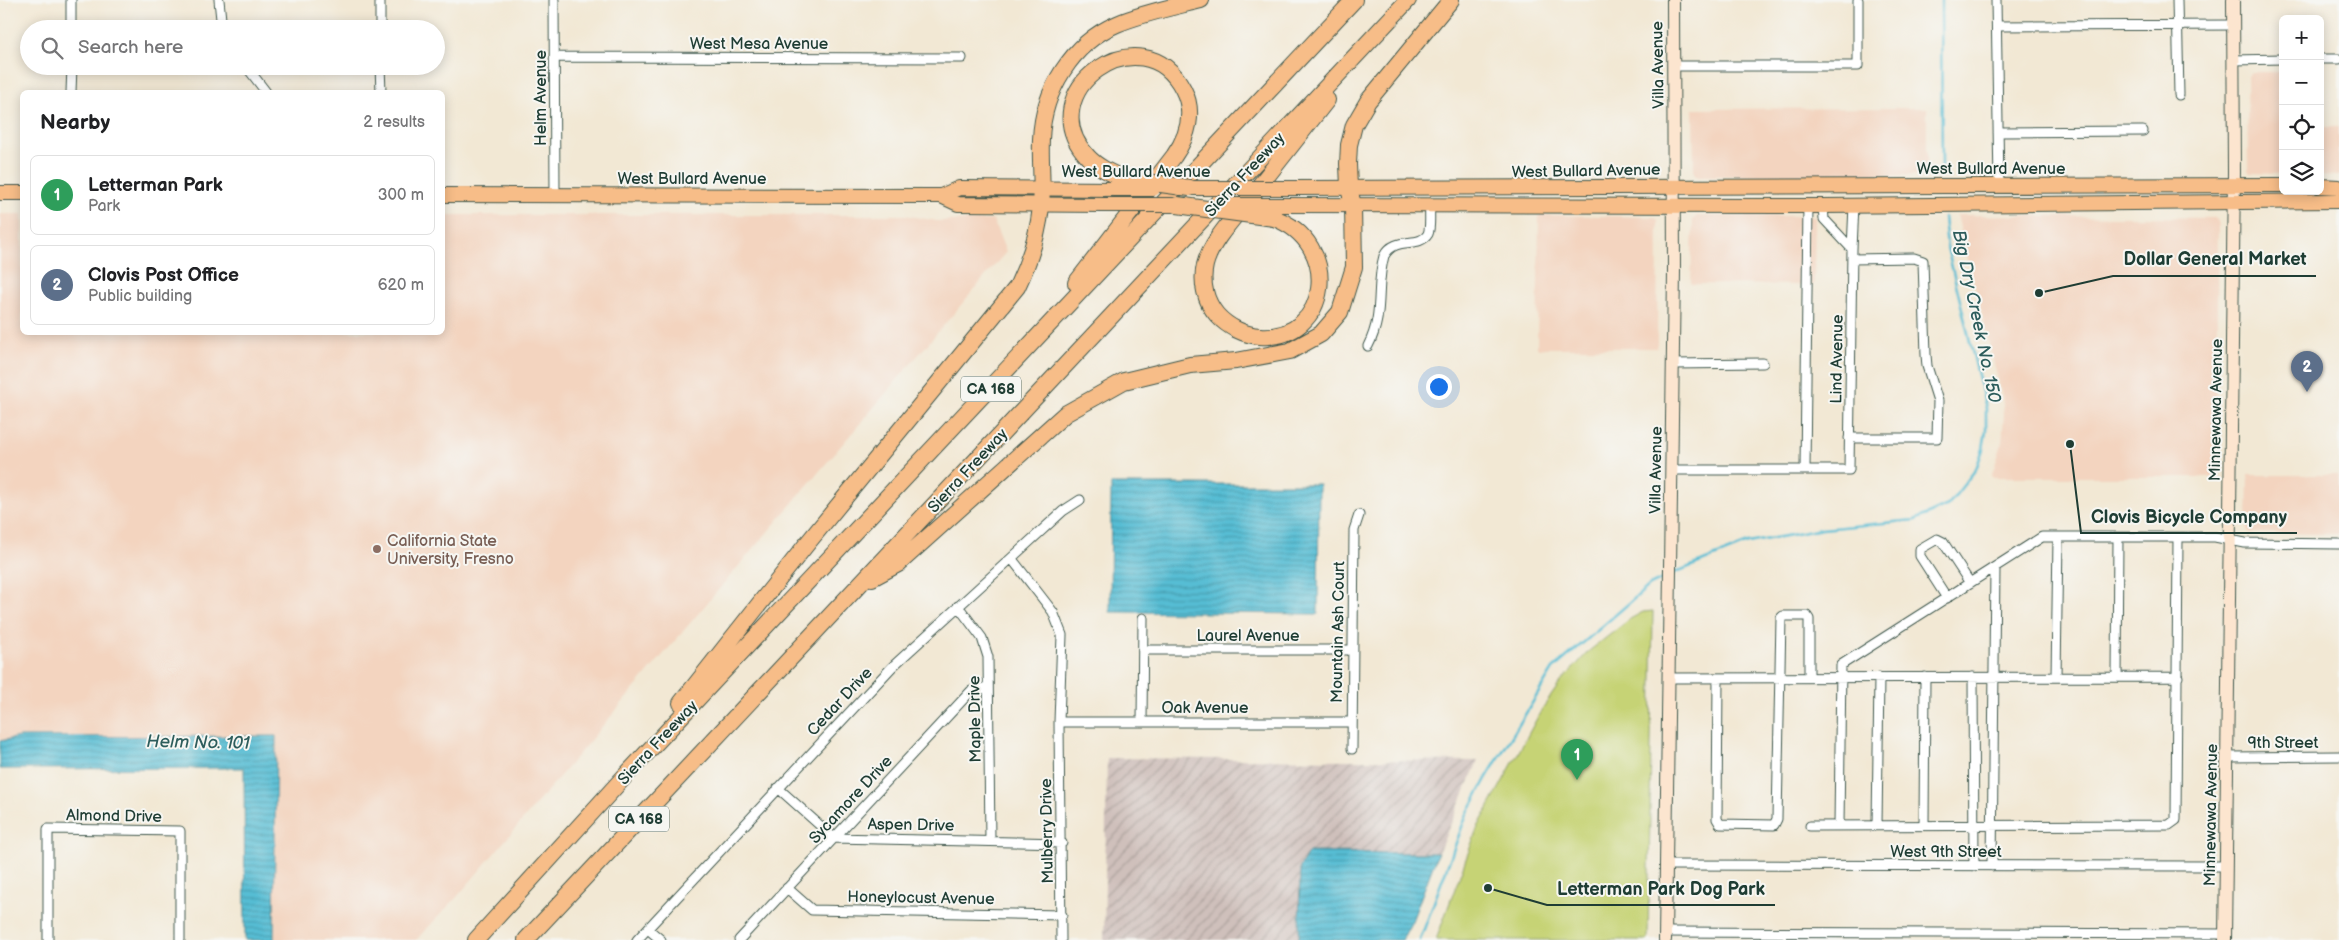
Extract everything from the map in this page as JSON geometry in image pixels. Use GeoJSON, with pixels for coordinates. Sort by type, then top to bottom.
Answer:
{"type":"FeatureCollection","features":[{"type":"Feature","properties":{"kind":"highway"},"geometry":{"type":"LineString","coordinates":[[625,776],[806,544],[1017,286],[1028,265],[1041,206],[1041,138],[1044,114],[1056,82],[1075,54],[1096,36],[1115,24],[1201,0]]}},
{"type":"Feature","properties":{"kind":"highway","name":"Sierra Freeway"},"geometry":{"type":"LineString","coordinates":[[476,940],[625,776],[1009,370],[1354,0]]}},
{"type":"Feature","properties":{"kind":"highway","name":"Sierra Freeway"},"geometry":{"type":"LineString","coordinates":[[526,940],[1408,0]]}},
{"type":"Feature","properties":{"kind":"highway"},"geometry":{"type":"LineString","coordinates":[[859,585],[898,564],[1065,414],[1124,381],[1190,365],[1236,361],[1290,351],[1322,334],[1340,312],[1354,267],[1354,205],[1349,188],[1349,145],[1354,125],[1368,101],[1451,0]]}},
{"type":"Feature","properties":{"kind":"highway"},"geometry":{"type":"LineString","coordinates":[[1177,205],[1277,212],[1295,228],[1312,248],[1320,271],[1319,291],[1310,312],[1294,327],[1273,336],[1250,335],[1229,326],[1213,310],[1205,290],[1203,276],[1205,264],[1227,227],[1391,18]]}},
{"type":"Feature","properties":{"kind":"highway"},"geometry":{"type":"LineString","coordinates":[[1009,370],[1184,142],[1190,114],[1184,90],[1178,81],[1161,66],[1138,58],[1113,60],[1091,73],[1082,83],[1073,107],[1072,121],[1080,147],[1088,158],[1121,184],[1190,188]]}},
{"type":"Feature","properties":{"kind":"main road","name":"Villa Avenue"},"geometry":{"type":"LineString","coordinates":[[1665,936],[1675,204],[1673,0]]}},
{"type":"Feature","properties":{"kind":"main road","name":"Minnewawa Avenue"},"geometry":{"type":"LineString","coordinates":[[2226,937],[2234,203],[2233,0]]}},
{"type":"Feature","properties":{"kind":"main road","name":"West Bullard Avenue"},"geometry":{"type":"LineString","coordinates":[[445,195],[940,196],[959,188],[1040,188],[1121,184]]}},
{"type":"Feature","properties":{"kind":"main road"},"geometry":{"type":"LineString","coordinates":[[2090,203],[2094,198],[2102,194],[2141,194],[2172,185]]}},
{"type":"Feature","properties":{"kind":"main road","name":"West Bullard Avenue"},"geometry":{"type":"LineString","coordinates":[[1190,188],[2279,185]]}},
{"type":"Feature","properties":{"kind":"main road"},"geometry":{"type":"LineString","coordinates":[[1909,204],[1953,195],[1990,195],[1999,186]]}},
{"type":"Feature","properties":{"kind":"main road"},"geometry":{"type":"LineString","coordinates":[[2324,186],[2339,187]]}},
{"type":"Feature","properties":{"kind":"main road"},"geometry":{"type":"LineString","coordinates":[[1430,206],[1438,199],[1468,198],[1519,188]]}},
{"type":"Feature","properties":{"kind":"main road"},"geometry":{"type":"LineString","coordinates":[[0,193],[20,193]]}},
{"type":"Feature","properties":{"kind":"main road","name":"West Bullard Avenue"},"geometry":{"type":"LineString","coordinates":[[940,196],[958,204],[1041,206],[1177,205]]}},
{"type":"Feature","properties":{"kind":"main road"},"geometry":{"type":"LineString","coordinates":[[1277,212],[1354,205],[1808,204],[1823,206],[2339,201]]}},
{"type":"Feature","properties":{"kind":"street"},"geometry":{"type":"LineString","coordinates":[[71,0],[72,20]]}},
{"type":"Feature","properties":{"kind":"street"},"geometry":{"type":"LineString","coordinates":[[219,0],[221,20]]}},
{"type":"Feature","properties":{"kind":"street"},"geometry":{"type":"LineString","coordinates":[[380,0],[380,20]]}},
{"type":"Feature","properties":{"kind":"street","name":"Helm Avenue"},"geometry":{"type":"LineString","coordinates":[[554,0],[555,195]]}},
{"type":"Feature","properties":{"kind":"street"},"geometry":{"type":"LineString","coordinates":[[1673,66],[1858,66],[1858,0]]}},
{"type":"Feature","properties":{"kind":"street"},"geometry":{"type":"LineString","coordinates":[[1996,0],[1999,186]]}},
{"type":"Feature","properties":{"kind":"street"},"geometry":{"type":"LineString","coordinates":[[2177,0],[2179,95]]}},
{"type":"Feature","properties":{"kind":"street"},"geometry":{"type":"LineString","coordinates":[[1997,26],[2233,25]]}},
{"type":"Feature","properties":{"kind":"street","name":"West Mesa Avenue"},"geometry":{"type":"LineString","coordinates":[[555,57],[962,58]]}},
{"type":"Feature","properties":{"kind":"street"},"geometry":{"type":"LineString","coordinates":[[2324,59],[2339,59]]}},
{"type":"Feature","properties":{"kind":"street"},"geometry":{"type":"LineString","coordinates":[[2234,60],[2279,60]]}},
{"type":"Feature","properties":{"kind":"street"},"geometry":{"type":"LineString","coordinates":[[72,75],[72,90]]}},
{"type":"Feature","properties":{"kind":"street"},"geometry":{"type":"LineString","coordinates":[[253,75],[264,90]]}},
{"type":"Feature","properties":{"kind":"street"},"geometry":{"type":"LineString","coordinates":[[380,75],[381,90]]}},
{"type":"Feature","properties":{"kind":"street"},"geometry":{"type":"LineString","coordinates":[[1998,132],[2143,131]]}},
{"type":"Feature","properties":{"kind":"street"},"geometry":{"type":"LineString","coordinates":[[1671,470],[1806,470],[1808,204]]}},
{"type":"Feature","properties":{"kind":"street","name":"Lind Avenue"},"geometry":{"type":"LineString","coordinates":[[1806,470],[1849,470],[1854,205]]}},
{"type":"Feature","properties":{"kind":"street"},"geometry":{"type":"LineString","coordinates":[[1368,346],[1376,330],[1380,312],[1384,256],[1398,243],[1415,242],[1425,237],[1429,228],[1430,206]]}},
{"type":"Feature","properties":{"kind":"street"},"geometry":{"type":"LineString","coordinates":[[1823,206],[1824,219],[1852,254],[1914,258],[1923,261],[1927,366],[1938,401],[1937,438],[1849,438]]}},
{"type":"Feature","properties":{"kind":"street"},"geometry":{"type":"LineString","coordinates":[[1673,364],[1763,364]]}},
{"type":"Feature","properties":{"kind":"street","name":"Cedar Drive"},"geometry":{"type":"LineString","coordinates":[[637,940],[892,667],[1063,511],[1080,500]]}},
{"type":"Feature","properties":{"kind":"street","name":"Mountain Ash Court"},"geometry":{"type":"LineString","coordinates":[[1352,749],[1354,530],[1359,515]]}},
{"type":"Feature","properties":{"kind":"street"},"geometry":{"type":"LineString","coordinates":[[1839,826],[1841,665],[2042,537],[2215,537],[2245,543],[2339,544]]}},
{"type":"Feature","properties":{"kind":"street"},"geometry":{"type":"LineString","coordinates":[[2056,677],[2058,537]]}},
{"type":"Feature","properties":{"kind":"street"},"geometry":{"type":"LineString","coordinates":[[2117,677],[2118,537]]}},
{"type":"Feature","properties":{"kind":"street"},"geometry":{"type":"LineString","coordinates":[[1810,826],[2169,825],[2176,820],[2178,537]]}},
{"type":"Feature","properties":{"kind":"street"},"geometry":{"type":"LineString","coordinates":[[1947,598],[1920,556],[1920,549],[1937,539],[1943,542],[1970,583]]}},
{"type":"Feature","properties":{"kind":"street","name":"Mulberry Drive"},"geometry":{"type":"LineString","coordinates":[[1012,559],[1053,612],[1062,635],[1059,722],[1062,843],[1061,940]]}},
{"type":"Feature","properties":{"kind":"street"},"geometry":{"type":"LineString","coordinates":[[1992,866],[1995,567]]}},
{"type":"Feature","properties":{"kind":"street","name":"Maple Drive"},"geometry":{"type":"LineString","coordinates":[[958,606],[982,638],[988,657],[990,841]]}},
{"type":"Feature","properties":{"kind":"street"},"geometry":{"type":"LineString","coordinates":[[1718,678],[1717,819],[1720,824],[1774,825],[1777,819],[1781,618],[1783,616],[1807,616],[1809,619],[1809,677]]}},
{"type":"Feature","properties":{"kind":"street"},"geometry":{"type":"LineString","coordinates":[[1142,722],[1143,618]]}},
{"type":"Feature","properties":{"kind":"street","name":"Laurel Avenue"},"geometry":{"type":"LineString","coordinates":[[1143,650],[1352,650]]}},
{"type":"Feature","properties":{"kind":"street"},"geometry":{"type":"LineString","coordinates":[[1877,825],[1879,677]]}},
{"type":"Feature","properties":{"kind":"street"},"geometry":{"type":"LineString","coordinates":[[1924,825],[1925,677]]}},
{"type":"Feature","properties":{"kind":"street"},"geometry":{"type":"LineString","coordinates":[[1973,677],[1974,866]]}},
{"type":"Feature","properties":{"kind":"street"},"geometry":{"type":"LineString","coordinates":[[1668,678],[2178,677]]}},
{"type":"Feature","properties":{"kind":"street","name":"Sycamore Drive"},"geometry":{"type":"LineString","coordinates":[[739,940],[971,691],[988,687]]}},
{"type":"Feature","properties":{"kind":"street","name":"Oak Avenue"},"geometry":{"type":"LineString","coordinates":[[1059,722],[1351,722]]}},
{"type":"Feature","properties":{"kind":"street","name":"9th Street"},"geometry":{"type":"LineString","coordinates":[[2227,757],[2339,756]]}},
{"type":"Feature","properties":{"kind":"street"},"geometry":{"type":"LineString","coordinates":[[778,788],[834,838]]}},
{"type":"Feature","properties":{"kind":"street","name":"Almond Drive"},"geometry":{"type":"LineString","coordinates":[[48,940],[48,829],[180,831],[180,940]]}},
{"type":"Feature","properties":{"kind":"street","name":"Aspen Drive"},"geometry":{"type":"LineString","coordinates":[[834,838],[1062,843]]}},
{"type":"Feature","properties":{"kind":"street","name":"West 9th Street"},"geometry":{"type":"LineString","coordinates":[[1665,865],[2226,866]]}},
{"type":"Feature","properties":{"kind":"street","name":"Honeylocust Avenue"},"geometry":{"type":"LineString","coordinates":[[787,888],[812,910],[1062,915]]}},
{"type":"Feature","properties":{"kind":"street"},"geometry":{"type":"LineString","coordinates":[[648,929],[661,940]]}},
{"type":"Feature","properties":{"kind":"street"},"geometry":{"type":"LineString","coordinates":[[1665,936],[2226,937]]}},
{"type":"Feature","properties":{"kind":"shaded area"},"geometry":{"type":"Polygon","coordinates":[[[2251,72],[2279,72],[2279,174],[2250,173],[2248,170],[2247,76],[2251,72]]]}},
{"type":"Feature","properties":{"kind":"shaded area"},"geometry":{"type":"Polygon","coordinates":[[[1927,108],[1927,175],[1697,176],[1694,173],[1693,109],[1927,108]]]}},
{"type":"Feature","properties":{"kind":"shaded area"},"geometry":{"type":"Polygon","coordinates":[[[2324,127],[2339,127],[2339,176],[2324,175],[2324,127]]]}},
{"type":"Feature","properties":{"kind":"shaded area","name":"California State University, Fresno"},"geometry":{"type":"Polygon","coordinates":[[[0,214],[20,214],[20,335],[445,335],[445,215],[904,215],[937,221],[993,220],[1006,252],[457,897],[416,940],[246,940],[245,765],[0,768],[0,214]]]}},
{"type":"Feature","properties":{"kind":"shaded area"},"geometry":{"type":"Polygon","coordinates":[[[1539,215],[1654,217],[1658,220],[1657,348],[1537,348],[1539,215]]]}},
{"type":"Feature","properties":{"kind":"shaded area"},"geometry":{"type":"Polygon","coordinates":[[[1957,215],[2214,218],[2218,222],[2215,477],[1991,477],[2002,444],[2004,414],[2002,396],[1957,215]]]}},
{"type":"Feature","properties":{"kind":"shaded area"},"geometry":{"type":"Polygon","coordinates":[[[1697,216],[1815,216],[1814,285],[1691,284],[1693,220],[1697,216]]]}},
{"type":"Feature","properties":{"kind":"shaded area"},"geometry":{"type":"Polygon","coordinates":[[[2248,475],[2339,475],[2339,534],[2250,533],[2247,530],[2248,475]]]}},
{"type":"Feature","properties":{"kind":"shaded area"},"geometry":{"type":"Polygon","coordinates":[[[1107,758],[1478,761],[1438,853],[1309,852],[1300,867],[1299,940],[1104,940],[1107,758]]]}},
{"type":"Feature","properties":{"kind":"green space"},"geometry":{"type":"Polygon","coordinates":[[[1653,611],[1648,940],[1436,940],[1477,829],[1542,709],[1560,683],[1589,651],[1630,619],[1643,612],[1653,611]]]}},
{"type":"Feature","properties":{"kind":"water"},"geometry":{"type":"Polygon","coordinates":[[[1111,484],[1319,484],[1318,614],[1110,612],[1111,484]]]}},
{"type":"Feature","properties":{"kind":"water","name":"Helm No. 101"},"geometry":{"type":"Polygon","coordinates":[[[276,736],[274,940],[245,940],[244,768],[0,769],[0,741],[19,737],[276,736]]]}},
{"type":"Feature","properties":{"kind":"water"},"geometry":{"type":"Polygon","coordinates":[[[1309,852],[1438,853],[1412,921],[1402,940],[1299,940],[1300,867],[1309,852]]]}},
{"type":"Feature","properties":{"kind":"waterway","name":"Big Dry Creek No. 150"},"geometry":{"type":"LineString","coordinates":[[1941,0],[1942,173]]}},
{"type":"Feature","properties":{"kind":"waterway","name":"Big Dry Creek No. 150"},"geometry":{"type":"LineString","coordinates":[[1674,573],[1748,543],[1822,529],[1915,520],[1948,505],[1976,469],[1983,449],[1986,430],[1986,408],[1947,247],[1944,217]]}},
{"type":"Feature","properties":{"kind":"waterway","name":"Big Dry Creek No. 150"},"geometry":{"type":"LineString","coordinates":[[1420,940],[1466,816],[1487,777],[1553,669],[1650,585],[1665,578]]}},
{"type":"Feature","properties":{"kind":"place","name":"Dollar General Market"},"geometry":{"type":"Point","coordinates":[2039,293]}},
{"type":"Feature","properties":{"kind":"place","name":"Clovis Post Office"},"geometry":{"type":"Point","coordinates":[2307,392]}},
{"type":"Feature","properties":{"kind":"place","name":"Clovis Bicycle Company"},"geometry":{"type":"Point","coordinates":[2070,444]}},
{"type":"Feature","properties":{"kind":"place","name":"California State University, Fresno"},"geometry":{"type":"Point","coordinates":[377,549]}},
{"type":"Feature","properties":{"kind":"place","name":"Letterman Park"},"geometry":{"type":"Point","coordinates":[1577,780]}},
{"type":"Feature","properties":{"kind":"place","name":"Letterman Park Dog Park"},"geometry":{"type":"Point","coordinates":[1488,888]}}]}
